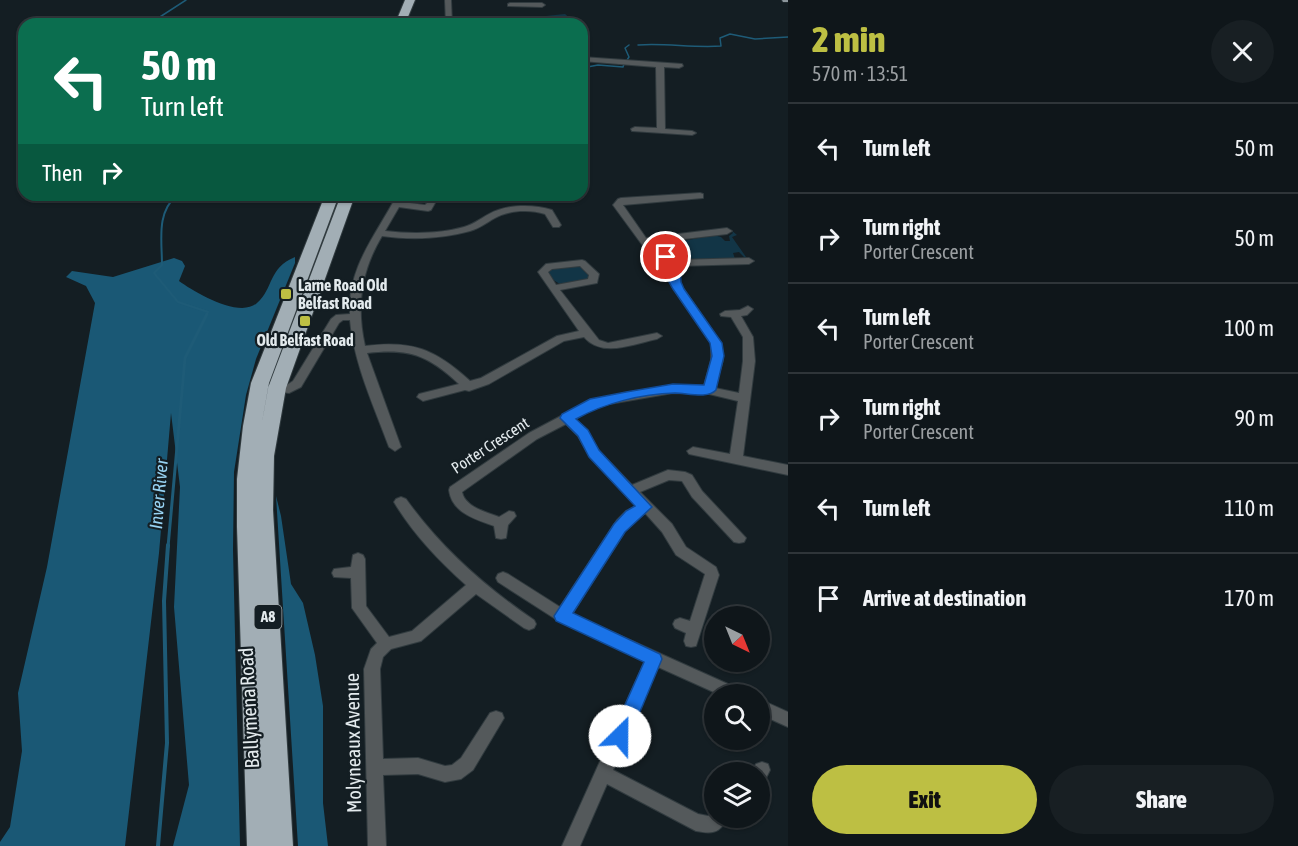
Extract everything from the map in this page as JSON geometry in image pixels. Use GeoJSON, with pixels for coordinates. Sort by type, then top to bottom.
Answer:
{"type":"FeatureCollection","features":[{"type":"Feature","properties":{"kind":"highway"},"geometry":{"type":"LineString","coordinates":[[402,18],[410,0]]}},
{"type":"Feature","properties":{"kind":"highway"},"geometry":{"type":"LineString","coordinates":[[413,18],[419,0]]}},
{"type":"Feature","properties":{"kind":"highway","name":"A8"},"geometry":{"type":"LineString","coordinates":[[268,391],[276,338],[330,201]]}},
{"type":"Feature","properties":{"kind":"highway","name":"A8"},"geometry":{"type":"LineString","coordinates":[[268,391],[346,201]]}},
{"type":"Feature","properties":{"kind":"highway","name":"Ballymena Road"},"geometry":{"type":"LineString","coordinates":[[260,846],[247,479],[252,426],[268,391]]}},
{"type":"Feature","properties":{"kind":"highway","name":"Ballymena Road"},"geometry":{"type":"LineString","coordinates":[[268,391],[263,510],[280,846]]}},
{"type":"Feature","properties":{"kind":"street"},"geometry":{"type":"LineString","coordinates":[[448,0],[449,18]]}},
{"type":"Feature","properties":{"kind":"street"},"geometry":{"type":"LineString","coordinates":[[510,5],[525,3],[542,5]]}},
{"type":"Feature","properties":{"kind":"street"},"geometry":{"type":"LineString","coordinates":[[588,59],[679,66]]}},
{"type":"Feature","properties":{"kind":"street"},"geometry":{"type":"LineString","coordinates":[[660,65],[662,131]]}},
{"type":"Feature","properties":{"kind":"street"},"geometry":{"type":"LineString","coordinates":[[635,129],[692,133]]}},
{"type":"Feature","properties":{"kind":"street"},"geometry":{"type":"LineString","coordinates":[[700,196],[688,200],[621,201],[618,205],[649,248],[673,263],[742,259]]}},
{"type":"Feature","properties":{"kind":"street"},"geometry":{"type":"LineString","coordinates":[[395,447],[361,350],[355,317],[355,286],[363,262],[398,201]]}},
{"type":"Feature","properties":{"kind":"street"},"geometry":{"type":"LineString","coordinates":[[403,201],[428,208],[430,203]]}},
{"type":"Feature","properties":{"kind":"street"},"geometry":{"type":"LineString","coordinates":[[381,233],[407,237],[424,236],[478,225],[499,213],[537,209],[549,212],[556,225]]}},
{"type":"Feature","properties":{"kind":"street"},"geometry":{"type":"LineString","coordinates":[[644,241],[724,234]]}},
{"type":"Feature","properties":{"kind":"street"},"geometry":{"type":"LineString","coordinates":[[673,263],[676,285],[716,343],[718,356],[709,390]]}},
{"type":"Feature","properties":{"kind":"street"},"geometry":{"type":"LineString","coordinates":[[554,288],[595,343],[602,346],[652,335]]}},
{"type":"Feature","properties":{"kind":"street"},"geometry":{"type":"LineString","coordinates":[[736,459],[749,361],[748,337],[730,313],[743,313],[748,309]]}},
{"type":"Feature","properties":{"kind":"street"},"geometry":{"type":"LineString","coordinates":[[268,391],[290,389],[297,384],[335,321],[340,317],[355,317]]}},
{"type":"Feature","properties":{"kind":"street"},"geometry":{"type":"LineString","coordinates":[[430,399],[485,381],[561,338],[586,333]]}},
{"type":"Feature","properties":{"kind":"street"},"geometry":{"type":"LineString","coordinates":[[361,350],[398,346],[416,349],[442,363],[469,387]]}},
{"type":"Feature","properties":{"kind":"street","name":"Porter Crescent"},"geometry":{"type":"LineString","coordinates":[[504,524],[471,511],[458,501],[455,490],[533,436],[595,403],[673,389],[709,390],[744,398]]}},
{"type":"Feature","properties":{"kind":"street"},"geometry":{"type":"LineString","coordinates":[[567,418],[579,428],[594,454],[667,528],[681,551],[711,571],[712,575],[688,632]]}},
{"type":"Feature","properties":{"kind":"street"},"geometry":{"type":"LineString","coordinates":[[693,451],[788,470]]}},
{"type":"Feature","properties":{"kind":"street"},"geometry":{"type":"LineString","coordinates":[[630,491],[668,475],[681,475],[687,478],[697,494],[739,538]]}},
{"type":"Feature","properties":{"kind":"street"},"geometry":{"type":"LineString","coordinates":[[562,616],[620,528],[631,515],[645,507]]}},
{"type":"Feature","properties":{"kind":"street"},"geometry":{"type":"LineString","coordinates":[[402,508],[441,553],[477,585],[529,624]]}},
{"type":"Feature","properties":{"kind":"street"},"geometry":{"type":"LineString","coordinates":[[339,573],[358,565],[359,608],[386,644],[416,636],[477,585]]}},
{"type":"Feature","properties":{"kind":"street"},"geometry":{"type":"LineString","coordinates":[[503,578],[562,616],[710,684]]}},
{"type":"Feature","properties":{"kind":"street","name":"Molyneaux Avenue"},"geometry":{"type":"LineString","coordinates":[[377,846],[372,664],[376,654],[386,644]]}},
{"type":"Feature","properties":{"kind":"street"},"geometry":{"type":"LineString","coordinates":[[571,846],[605,774],[654,659]]}},
{"type":"Feature","properties":{"kind":"street"},"geometry":{"type":"LineString","coordinates":[[770,711],[788,720]]}},
{"type":"Feature","properties":{"kind":"street"},"geometry":{"type":"LineString","coordinates":[[374,767],[420,766],[445,774],[457,772],[466,764],[496,718]]}},
{"type":"Feature","properties":{"kind":"street"},"geometry":{"type":"LineString","coordinates":[[605,774],[696,822],[704,824]]}},
{"type":"Feature","properties":{"kind":"shaded area"},"geometry":{"type":"Polygon","coordinates":[[[565,14],[570,18],[527,18],[565,14]]]}},
{"type":"Feature","properties":{"kind":"shaded area"},"geometry":{"type":"Polygon","coordinates":[[[731,230],[737,235],[732,237],[746,257],[753,259],[745,258],[739,252],[733,253],[735,259],[679,260],[655,245],[661,242],[683,241],[714,235],[730,241],[729,236],[733,233],[731,230]]]}},
{"type":"Feature","properties":{"kind":"shaded area"},"geometry":{"type":"Polygon","coordinates":[[[295,257],[295,263],[256,359],[246,395],[234,472],[233,550],[240,846],[173,846],[189,785],[174,607],[180,487],[171,413],[159,553],[125,846],[0,846],[0,842],[10,827],[22,751],[18,693],[47,567],[95,303],[86,286],[66,277],[72,271],[113,277],[174,258],[182,261],[185,266],[179,281],[217,302],[240,308],[257,303],[280,267],[295,257]]]}},
{"type":"Feature","properties":{"kind":"shaded area"},"geometry":{"type":"Polygon","coordinates":[[[579,265],[591,277],[590,279],[561,284],[548,272],[552,269],[579,265]]]}},
{"type":"Feature","properties":{"kind":"shaded area"},"geometry":{"type":"Polygon","coordinates":[[[276,496],[291,584],[303,603],[315,655],[323,706],[323,803],[328,846],[298,846],[276,496]]]}},
{"type":"Feature","properties":{"kind":"waterway","name":"Inver River"},"geometry":{"type":"LineString","coordinates":[[158,18],[186,0]]}},
{"type":"Feature","properties":{"kind":"waterway"},"geometry":{"type":"LineString","coordinates":[[638,45],[721,46],[720,38],[730,34],[755,39],[788,37]]}},
{"type":"Feature","properties":{"kind":"waterway"},"geometry":{"type":"LineString","coordinates":[[627,60],[629,57],[625,48],[629,45]]}},
{"type":"Feature","properties":{"kind":"waterway"},"geometry":{"type":"LineString","coordinates":[[588,67],[598,65],[623,67],[624,64]]}},
{"type":"Feature","properties":{"kind":"waterway","name":"Inver River"},"geometry":{"type":"LineString","coordinates":[[168,547],[185,358],[208,312],[178,302],[154,273],[162,265],[163,218],[171,201]]}},
{"type":"Feature","properties":{"kind":"waterway","name":"Inver River"},"geometry":{"type":"LineString","coordinates":[[158,846],[167,743],[164,601],[168,545]]}},
{"type":"Feature","properties":{"kind":"place","name":"Larne Road Old Belfast Road"},"geometry":{"type":"Point","coordinates":[286,294]}},
{"type":"Feature","properties":{"kind":"place","name":"Old Belfast Road"},"geometry":{"type":"Point","coordinates":[305,321]}},
{"type":"Feature","properties":{"kind":"route"},"geometry":{"type":"LineString","coordinates":[[620,736],[654,659],[562,616],[620,528],[631,515],[645,507],[594,454],[583,433],[567,418],[595,403],[626,396],[673,389],[709,390],[718,356],[716,343],[678,289],[675,282],[675,266],[666,257]]}}]}
